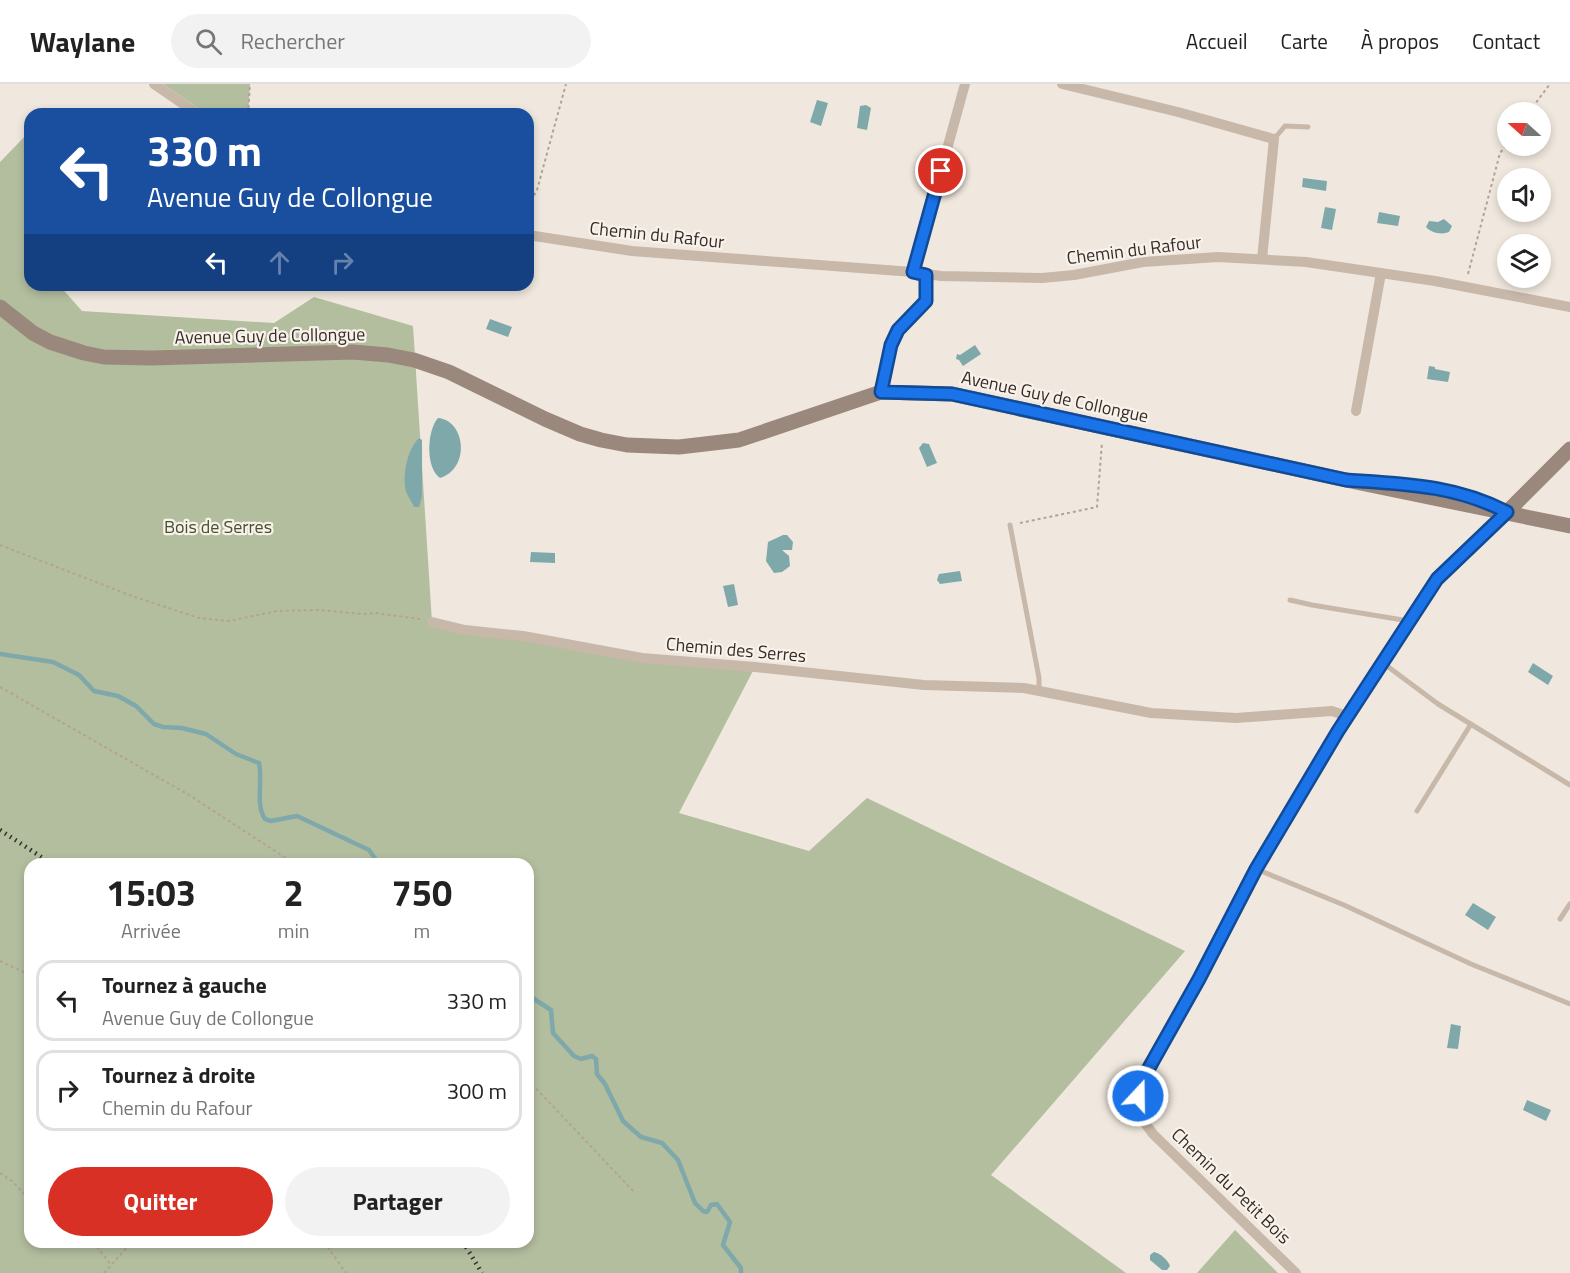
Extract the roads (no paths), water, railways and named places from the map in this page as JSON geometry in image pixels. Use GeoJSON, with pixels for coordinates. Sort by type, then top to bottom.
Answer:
{"type":"FeatureCollection","features":[{"type":"Feature","properties":{"kind":"main road","name":"Avenue Guy de Collongue"},"geometry":{"type":"LineString","coordinates":[[0,307],[33,333],[50,342],[77,352],[104,357],[152,358],[353,352],[388,354],[449,372],[580,434],[627,445],[679,447],[739,440],[881,392],[952,394],[1346,480],[1413,485],[1456,492],[1483,499],[1507,512],[1570,526]]}},
{"type":"Feature","properties":{"kind":"main road"},"geometry":{"type":"LineString","coordinates":[[1507,512],[1570,449]]}},
{"type":"Feature","properties":{"kind":"street"},"geometry":{"type":"LineString","coordinates":[[154,84],[189,108]]}},
{"type":"Feature","properties":{"kind":"street"},"geometry":{"type":"LineString","coordinates":[[913,272],[965,84]]}},
{"type":"Feature","properties":{"kind":"street"},"geometry":{"type":"LineString","coordinates":[[1062,84],[1178,112],[1274,139],[1262,259]]}},
{"type":"Feature","properties":{"kind":"street","name":"Chemin du Rafour"},"geometry":{"type":"LineString","coordinates":[[534,236],[632,251],[913,272],[926,275],[1042,278],[1074,275],[1143,262],[1218,257],[1306,262],[1465,287],[1570,307]]}},
{"type":"Feature","properties":{"kind":"street"},"geometry":{"type":"LineString","coordinates":[[1356,411],[1381,273]]}},
{"type":"Feature","properties":{"kind":"street"},"geometry":{"type":"LineString","coordinates":[[881,392],[891,345],[898,330],[926,301],[926,275]]}},
{"type":"Feature","properties":{"kind":"street","name":"Chemin du Petit Bois"},"geometry":{"type":"LineString","coordinates":[[1296,1273],[1153,1134],[1140,1116],[1137,1105],[1140,1087],[1256,869],[1347,716],[1437,579],[1507,512]]}},
{"type":"Feature","properties":{"kind":"street","name":"Chemin des Serres"},"geometry":{"type":"LineString","coordinates":[[432,622],[465,630],[523,636],[656,659],[924,685],[1039,690],[1151,712],[1236,718],[1298,715],[1326,711],[1347,716]]}},
{"type":"Feature","properties":{"kind":"lane"},"geometry":{"type":"LineString","coordinates":[[1274,139],[1285,126],[1308,127]]}},
{"type":"Feature","properties":{"kind":"lane"},"geometry":{"type":"LineString","coordinates":[[1011,525],[1039,678],[1039,690]]}},
{"type":"Feature","properties":{"kind":"lane"},"geometry":{"type":"LineString","coordinates":[[1290,600],[1409,621]]}},
{"type":"Feature","properties":{"kind":"lane"},"geometry":{"type":"LineString","coordinates":[[1382,663],[1438,704],[1570,785]]}},
{"type":"Feature","properties":{"kind":"lane"},"geometry":{"type":"LineString","coordinates":[[1417,811],[1471,724]]}},
{"type":"Feature","properties":{"kind":"lane"},"geometry":{"type":"LineString","coordinates":[[1256,869],[1344,905],[1472,964],[1570,1004]]}},
{"type":"Feature","properties":{"kind":"lane"},"geometry":{"type":"LineString","coordinates":[[1560,919],[1570,904]]}},
{"type":"Feature","properties":{"kind":"water"},"geometry":{"type":"Polygon","coordinates":[[[817,100],[828,103],[821,126],[810,122],[817,100]]]}},
{"type":"Feature","properties":{"kind":"water"},"geometry":{"type":"Polygon","coordinates":[[[866,105],[871,108],[867,130],[857,128],[860,106],[866,105]]]}},
{"type":"Feature","properties":{"kind":"water"},"geometry":{"type":"Polygon","coordinates":[[[1303,178],[1327,181],[1326,191],[1302,187],[1303,178]]]}},
{"type":"Feature","properties":{"kind":"water"},"geometry":{"type":"Polygon","coordinates":[[[1325,207],[1336,209],[1332,230],[1321,228],[1325,207]]]}},
{"type":"Feature","properties":{"kind":"water"},"geometry":{"type":"Polygon","coordinates":[[[1379,212],[1400,216],[1398,226],[1377,223],[1379,212]]]}},
{"type":"Feature","properties":{"kind":"water"},"geometry":{"type":"Polygon","coordinates":[[[1444,219],[1452,226],[1449,232],[1437,233],[1426,227],[1429,221],[1438,222],[1444,219]]]}},
{"type":"Feature","properties":{"kind":"water"},"geometry":{"type":"Polygon","coordinates":[[[490,319],[512,327],[508,337],[486,329],[490,319]]]}},
{"type":"Feature","properties":{"kind":"water"},"geometry":{"type":"Polygon","coordinates":[[[975,345],[981,354],[963,366],[956,359],[957,354],[960,355],[975,345]]]}},
{"type":"Feature","properties":{"kind":"water"},"geometry":{"type":"Polygon","coordinates":[[[1429,366],[1450,372],[1448,382],[1427,379],[1429,366]]]}},
{"type":"Feature","properties":{"kind":"water"},"geometry":{"type":"Polygon","coordinates":[[[438,418],[454,427],[461,445],[457,465],[450,473],[440,478],[432,466],[429,449],[434,424],[438,418]]]}},
{"type":"Feature","properties":{"kind":"water"},"geometry":{"type":"Polygon","coordinates":[[[419,438],[422,440],[422,497],[419,507],[414,507],[405,488],[405,473],[411,449],[419,438]]]}},
{"type":"Feature","properties":{"kind":"water"},"geometry":{"type":"Polygon","coordinates":[[[923,443],[929,444],[937,463],[927,467],[919,448],[923,443]]]}},
{"type":"Feature","properties":{"kind":"water"},"geometry":{"type":"Polygon","coordinates":[[[787,535],[793,542],[792,550],[782,550],[789,556],[790,566],[782,572],[774,573],[766,561],[768,542],[787,535]]]}},
{"type":"Feature","properties":{"kind":"water"},"geometry":{"type":"Polygon","coordinates":[[[531,552],[555,553],[555,563],[530,562],[531,552]]]}},
{"type":"Feature","properties":{"kind":"water"},"geometry":{"type":"Polygon","coordinates":[[[960,571],[962,581],[940,584],[937,580],[939,574],[960,571]]]}},
{"type":"Feature","properties":{"kind":"water"},"geometry":{"type":"Polygon","coordinates":[[[734,584],[738,605],[728,607],[723,586],[734,584]]]}},
{"type":"Feature","properties":{"kind":"water"},"geometry":{"type":"Polygon","coordinates":[[[1533,663],[1553,676],[1548,685],[1528,672],[1533,663]]]}},
{"type":"Feature","properties":{"kind":"water"},"geometry":{"type":"Polygon","coordinates":[[[1473,903],[1496,917],[1488,930],[1465,915],[1473,903]]]}},
{"type":"Feature","properties":{"kind":"water"},"geometry":{"type":"Polygon","coordinates":[[[1451,1024],[1461,1026],[1458,1049],[1447,1048],[1451,1024]]]}},
{"type":"Feature","properties":{"kind":"water"},"geometry":{"type":"Polygon","coordinates":[[[1527,1100],[1551,1110],[1546,1121],[1523,1110],[1527,1100]]]}},
{"type":"Feature","properties":{"kind":"water"},"geometry":{"type":"Polygon","coordinates":[[[1154,1252],[1168,1261],[1170,1266],[1167,1270],[1162,1270],[1150,1260],[1150,1255],[1154,1252]]]}},
{"type":"Feature","properties":{"kind":"waterway"},"geometry":{"type":"LineString","coordinates":[[0,654],[53,662],[79,675],[94,691],[118,696],[136,706],[154,724],[206,734],[236,754],[259,763],[260,806],[265,819],[271,821],[297,816],[369,850],[375,858]]}},
{"type":"Feature","properties":{"kind":"waterway"},"geometry":{"type":"LineString","coordinates":[[534,999],[551,1010],[553,1033],[574,1056],[581,1059],[592,1056],[596,1059],[597,1074],[605,1084],[623,1121],[641,1137],[662,1143],[678,1160],[695,1203],[707,1212],[711,1205],[717,1204],[730,1222],[723,1245],[741,1268],[741,1273]]}},
{"type":"Feature","properties":{"kind":"railway"},"geometry":{"type":"LineString","coordinates":[[0,830],[43,858]]}},
{"type":"Feature","properties":{"kind":"railway"},"geometry":{"type":"LineString","coordinates":[[467,1248],[482,1273]]}},
{"type":"Feature","properties":{"kind":"park label","name":"Bois de Serres"},"geometry":{"type":"Point","coordinates":[218,527]}}]}
